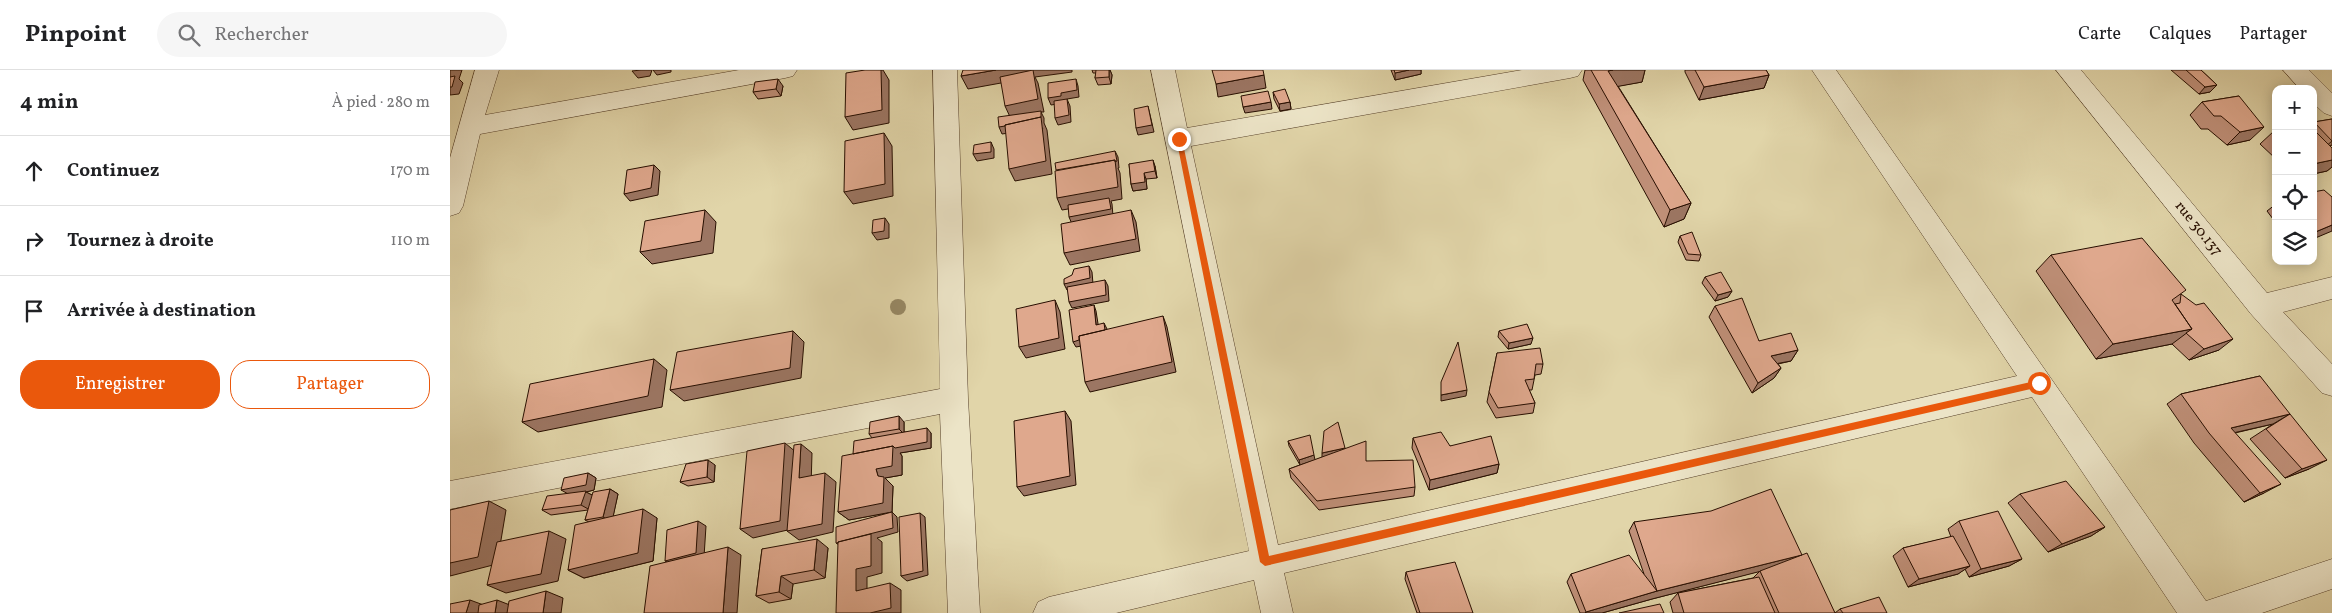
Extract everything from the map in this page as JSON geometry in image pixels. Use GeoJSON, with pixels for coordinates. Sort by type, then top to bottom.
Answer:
{"type":"FeatureCollection","features":[{"type":"Feature","properties":{"kind":"street"},"geometry":{"type":"LineString","coordinates":[[450,206],[487,70]]}},
{"type":"Feature","properties":{"kind":"street"},"geometry":{"type":"LineString","coordinates":[[470,127],[785,70]]}},
{"type":"Feature","properties":{"kind":"street"},"geometry":{"type":"LineString","coordinates":[[945,70],[954,399],[964,613]]}},
{"type":"Feature","properties":{"kind":"street"},"geometry":{"type":"LineString","coordinates":[[1163,70],[1277,613]]}},
{"type":"Feature","properties":{"kind":"street"},"geometry":{"type":"LineString","coordinates":[[1179,139],[1570,70]]}},
{"type":"Feature","properties":{"kind":"street"},"geometry":{"type":"LineString","coordinates":[[1824,70],[2196,613]]}},
{"type":"Feature","properties":{"kind":"street","name":"rue 30.137"},"geometry":{"type":"LineString","coordinates":[[2068,70],[2261,306],[2332,384]]}},
{"type":"Feature","properties":{"kind":"street"},"geometry":{"type":"LineString","coordinates":[[2296,70],[2332,107]]}},
{"type":"Feature","properties":{"kind":"street"},"geometry":{"type":"LineString","coordinates":[[2261,306],[2332,288]]}},
{"type":"Feature","properties":{"kind":"street"},"geometry":{"type":"LineString","coordinates":[[1049,613],[2039,383]]}},
{"type":"Feature","properties":{"kind":"street"},"geometry":{"type":"LineString","coordinates":[[450,495],[954,399]]}},
{"type":"Feature","properties":{"kind":"street"},"geometry":{"type":"LineString","coordinates":[[2214,613],[2332,574]]}},
{"type":"Feature","properties":{"kind":"building"},"geometry":{"type":"Polygon","coordinates":[[[881,70],[882,110],[845,117],[846,73],[881,70]]]}},
{"type":"Feature","properties":{"kind":"building"},"geometry":{"type":"Polygon","coordinates":[[[963,70],[996,70],[961,76],[963,70]]]}},
{"type":"Feature","properties":{"kind":"building"},"geometry":{"type":"Polygon","coordinates":[[[1033,70],[1038,99],[1005,106],[1000,77],[1033,70]]]}},
{"type":"Feature","properties":{"kind":"building"},"geometry":{"type":"Polygon","coordinates":[[[1096,70],[1109,70],[1109,77],[1095,78],[1096,70]]]}},
{"type":"Feature","properties":{"kind":"building"},"geometry":{"type":"Polygon","coordinates":[[[1212,70],[1263,70],[1264,75],[1216,84],[1212,70]]]}},
{"type":"Feature","properties":{"kind":"building"},"geometry":{"type":"Polygon","coordinates":[[[1394,70],[1409,70],[1395,73],[1394,70]]]}},
{"type":"Feature","properties":{"kind":"building"},"geometry":{"type":"Polygon","coordinates":[[[1591,70],[1613,70],[1608,71],[1691,203],[1670,210],[1591,70]]]}},
{"type":"Feature","properties":{"kind":"building"},"geometry":{"type":"Polygon","coordinates":[[[1695,70],[1766,70],[1769,75],[1704,87],[1695,70]]]}},
{"type":"Feature","properties":{"kind":"building"},"geometry":{"type":"Polygon","coordinates":[[[2186,70],[2201,70],[2217,85],[2205,87],[2186,70]]]}},
{"type":"Feature","properties":{"kind":"building"},"geometry":{"type":"Polygon","coordinates":[[[455,76],[452,87],[450,87],[450,77],[455,76]]]}},
{"type":"Feature","properties":{"kind":"building"},"geometry":{"type":"Polygon","coordinates":[[[778,79],[776,89],[753,92],[755,82],[778,79]]]}},
{"type":"Feature","properties":{"kind":"building"},"geometry":{"type":"Polygon","coordinates":[[[1076,79],[1077,90],[1061,93],[1061,96],[1048,98],[1048,83],[1076,79]]]}},
{"type":"Feature","properties":{"kind":"building"},"geometry":{"type":"Polygon","coordinates":[[[1285,89],[1290,102],[1279,104],[1273,92],[1285,89]]]}},
{"type":"Feature","properties":{"kind":"building"},"geometry":{"type":"Polygon","coordinates":[[[1268,91],[1271,102],[1243,107],[1241,96],[1268,91]]]}},
{"type":"Feature","properties":{"kind":"building"},"geometry":{"type":"Polygon","coordinates":[[[2239,96],[2264,127],[2240,132],[2221,116],[2214,116],[2202,102],[2239,96]]]}},
{"type":"Feature","properties":{"kind":"building"},"geometry":{"type":"Polygon","coordinates":[[[1067,99],[1069,115],[1055,118],[1054,101],[1067,99]]]}},
{"type":"Feature","properties":{"kind":"building"},"geometry":{"type":"Polygon","coordinates":[[[1148,106],[1152,125],[1136,128],[1134,109],[1148,106]]]}},
{"type":"Feature","properties":{"kind":"building"},"geometry":{"type":"Polygon","coordinates":[[[1041,111],[1041,117],[999,127],[998,117],[1041,111]]]}},
{"type":"Feature","properties":{"kind":"building"},"geometry":{"type":"Polygon","coordinates":[[[1041,117],[1046,161],[1009,169],[1005,125],[1041,117]]]}},
{"type":"Feature","properties":{"kind":"building"},"geometry":{"type":"Polygon","coordinates":[[[2332,119],[2332,141],[2317,125],[2317,122],[2332,119]]]}},
{"type":"Feature","properties":{"kind":"building"},"geometry":{"type":"Polygon","coordinates":[[[884,133],[885,184],[844,192],[845,141],[884,133]]]}},
{"type":"Feature","properties":{"kind":"building"},"geometry":{"type":"Polygon","coordinates":[[[2317,133],[2332,148],[2332,160],[2317,163],[2317,133]]]}},
{"type":"Feature","properties":{"kind":"building"},"geometry":{"type":"Polygon","coordinates":[[[991,142],[991,152],[973,154],[974,145],[991,142]]]}},
{"type":"Feature","properties":{"kind":"building"},"geometry":{"type":"Polygon","coordinates":[[[1115,151],[1117,161],[1115,162],[1115,160],[1056,170],[1055,163],[1115,151]]]}},
{"type":"Feature","properties":{"kind":"building"},"geometry":{"type":"Polygon","coordinates":[[[1115,160],[1118,187],[1057,198],[1055,171],[1115,160]]]}},
{"type":"Feature","properties":{"kind":"building"},"geometry":{"type":"Polygon","coordinates":[[[1153,160],[1155,171],[1144,173],[1145,182],[1131,184],[1129,164],[1153,160]]]}},
{"type":"Feature","properties":{"kind":"building"},"geometry":{"type":"Polygon","coordinates":[[[654,165],[651,188],[624,194],[627,170],[654,165]]]}},
{"type":"Feature","properties":{"kind":"building"},"geometry":{"type":"Polygon","coordinates":[[[2324,190],[2332,197],[2332,225],[2317,231],[2317,220],[2317,191],[2324,190]]]}},
{"type":"Feature","properties":{"kind":"building"},"geometry":{"type":"Polygon","coordinates":[[[1109,198],[1111,209],[1069,217],[1068,205],[1109,198]]]}},
{"type":"Feature","properties":{"kind":"building"},"geometry":{"type":"Polygon","coordinates":[[[705,210],[701,241],[640,252],[645,221],[705,210]]]}},
{"type":"Feature","properties":{"kind":"building"},"geometry":{"type":"Polygon","coordinates":[[[1131,210],[1136,239],[1064,253],[1061,224],[1131,210]]]}},
{"type":"Feature","properties":{"kind":"building"},"geometry":{"type":"Polygon","coordinates":[[[885,218],[884,231],[872,233],[873,220],[885,218]]]}},
{"type":"Feature","properties":{"kind":"building"},"geometry":{"type":"Polygon","coordinates":[[[1692,232],[1701,255],[1688,254],[1680,236],[1692,232]]]}},
{"type":"Feature","properties":{"kind":"building"},"geometry":{"type":"Polygon","coordinates":[[[2142,238],[2186,290],[2172,300],[2192,329],[2113,344],[2051,255],[2142,238]]]}},
{"type":"Feature","properties":{"kind":"building"},"geometry":{"type":"Polygon","coordinates":[[[1089,266],[1090,278],[1064,284],[1064,279],[1072,275],[1074,269],[1089,266]]]}},
{"type":"Feature","properties":{"kind":"building"},"geometry":{"type":"Polygon","coordinates":[[[1721,272],[1732,291],[1718,295],[1705,277],[1721,272]]]}},
{"type":"Feature","properties":{"kind":"building"},"geometry":{"type":"Polygon","coordinates":[[[1105,280],[1106,295],[1069,302],[1067,287],[1105,280]]]}},
{"type":"Feature","properties":{"kind":"building"},"geometry":{"type":"Polygon","coordinates":[[[2181,294],[2196,305],[2204,303],[2233,339],[2204,349],[2186,333],[2192,329],[2175,304],[2180,303],[2181,294]]]}},
{"type":"Feature","properties":{"kind":"building"},"geometry":{"type":"Polygon","coordinates":[[[1742,298],[1759,341],[1791,333],[1798,350],[1771,356],[1781,368],[1758,383],[1715,306],[1742,298]]]}},
{"type":"Feature","properties":{"kind":"building"},"geometry":{"type":"Polygon","coordinates":[[[1055,300],[1059,338],[1019,347],[1016,309],[1055,300]]]}},
{"type":"Feature","properties":{"kind":"building"},"geometry":{"type":"Polygon","coordinates":[[[1094,305],[1096,325],[1104,323],[1105,330],[1079,336],[1079,340],[1073,342],[1069,310],[1094,305]]]}},
{"type":"Feature","properties":{"kind":"building"},"geometry":{"type":"Polygon","coordinates":[[[1163,316],[1172,362],[1085,382],[1079,336],[1163,316]]]}},
{"type":"Feature","properties":{"kind":"building"},"geometry":{"type":"Polygon","coordinates":[[[1527,324],[1533,338],[1509,343],[1499,331],[1527,324]]]}},
{"type":"Feature","properties":{"kind":"building"},"geometry":{"type":"Polygon","coordinates":[[[793,331],[790,368],[670,390],[677,352],[793,331]]]}},
{"type":"Feature","properties":{"kind":"building"},"geometry":{"type":"Polygon","coordinates":[[[1458,342],[1467,390],[1441,395],[1441,382],[1458,342]]]}},
{"type":"Feature","properties":{"kind":"building"},"geometry":{"type":"Polygon","coordinates":[[[1540,348],[1543,364],[1536,364],[1534,379],[1525,380],[1535,403],[1498,408],[1489,392],[1497,353],[1540,348]]]}},
{"type":"Feature","properties":{"kind":"building"},"geometry":{"type":"Polygon","coordinates":[[[654,359],[648,396],[522,422],[530,384],[654,359]]]}},
{"type":"Feature","properties":{"kind":"building"},"geometry":{"type":"Polygon","coordinates":[[[2260,376],[2290,414],[2231,428],[2281,484],[2260,493],[2209,433],[2181,394],[2260,376]]]}},
{"type":"Feature","properties":{"kind":"building"},"geometry":{"type":"Polygon","coordinates":[[[1065,411],[1070,476],[1017,487],[1014,421],[1065,411]]]}},
{"type":"Feature","properties":{"kind":"building"},"geometry":{"type":"Polygon","coordinates":[[[2290,414],[2327,460],[2302,469],[2266,429],[2290,414]]]}},
{"type":"Feature","properties":{"kind":"building"},"geometry":{"type":"Polygon","coordinates":[[[899,416],[899,429],[869,434],[870,422],[899,416]]]}},
{"type":"Feature","properties":{"kind":"building"},"geometry":{"type":"Polygon","coordinates":[[[1338,422],[1345,448],[1322,453],[1324,431],[1338,422]]]}},
{"type":"Feature","properties":{"kind":"building"},"geometry":{"type":"Polygon","coordinates":[[[927,428],[927,442],[853,454],[854,441],[927,428]]]}},
{"type":"Feature","properties":{"kind":"building"},"geometry":{"type":"Polygon","coordinates":[[[1441,432],[1450,446],[1491,436],[1499,464],[1430,480],[1413,438],[1441,432]]]}},
{"type":"Feature","properties":{"kind":"building"},"geometry":{"type":"Polygon","coordinates":[[[1310,435],[1314,455],[1299,460],[1288,441],[1310,435]]]}},
{"type":"Feature","properties":{"kind":"building"},"geometry":{"type":"Polygon","coordinates":[[[1366,441],[1366,461],[1413,460],[1415,487],[1317,501],[1289,469],[1366,441]]]}},
{"type":"Feature","properties":{"kind":"building"},"geometry":{"type":"Polygon","coordinates":[[[785,443],[780,521],[740,529],[747,451],[785,443]]]}},
{"type":"Feature","properties":{"kind":"building"},"geometry":{"type":"Polygon","coordinates":[[[801,444],[799,478],[825,473],[822,524],[787,531],[794,445],[801,444]]]}},
{"type":"Feature","properties":{"kind":"building"},"geometry":{"type":"Polygon","coordinates":[[[893,446],[892,466],[876,469],[878,476],[884,477],[883,503],[838,512],[842,456],[893,446]]]}},
{"type":"Feature","properties":{"kind":"building"},"geometry":{"type":"Polygon","coordinates":[[[708,460],[707,477],[680,482],[686,464],[708,460]]]}},
{"type":"Feature","properties":{"kind":"building"},"geometry":{"type":"Polygon","coordinates":[[[588,473],[586,485],[561,490],[564,478],[588,473]]]}},
{"type":"Feature","properties":{"kind":"building"},"geometry":{"type":"Polygon","coordinates":[[[2066,481],[2105,527],[2062,544],[2020,494],[2066,481]]]}},
{"type":"Feature","properties":{"kind":"building"},"geometry":{"type":"Polygon","coordinates":[[[610,489],[603,517],[585,520],[593,492],[610,489]]]}},
{"type":"Feature","properties":{"kind":"building"},"geometry":{"type":"Polygon","coordinates":[[[1771,489],[1802,555],[1657,591],[1634,522],[1711,511],[1771,489]]]}},
{"type":"Feature","properties":{"kind":"building"},"geometry":{"type":"Polygon","coordinates":[[[586,491],[581,505],[542,510],[547,496],[586,491]]]}},
{"type":"Feature","properties":{"kind":"building"},"geometry":{"type":"Polygon","coordinates":[[[489,501],[478,557],[450,563],[450,510],[489,501]]]}},
{"type":"Feature","properties":{"kind":"building"},"geometry":{"type":"Polygon","coordinates":[[[643,509],[638,553],[568,570],[575,525],[643,509]]]}},
{"type":"Feature","properties":{"kind":"building"},"geometry":{"type":"Polygon","coordinates":[[[1998,511],[2022,559],[1981,569],[1959,521],[1998,511]]]}},
{"type":"Feature","properties":{"kind":"building"},"geometry":{"type":"Polygon","coordinates":[[[892,512],[893,528],[836,543],[836,527],[892,512]]]}},
{"type":"Feature","properties":{"kind":"building"},"geometry":{"type":"Polygon","coordinates":[[[920,513],[923,571],[901,576],[899,517],[920,513]]]}},
{"type":"Feature","properties":{"kind":"building"},"geometry":{"type":"Polygon","coordinates":[[[698,521],[696,553],[665,561],[667,530],[698,521]]]}},
{"type":"Feature","properties":{"kind":"building"},"geometry":{"type":"Polygon","coordinates":[[[549,531],[541,574],[487,585],[497,542],[549,531]]]}},
{"type":"Feature","properties":{"kind":"building"},"geometry":{"type":"Polygon","coordinates":[[[871,534],[871,566],[856,569],[856,591],[890,583],[891,608],[870,613],[836,613],[838,542],[871,534]]]}},
{"type":"Feature","properties":{"kind":"building"},"geometry":{"type":"Polygon","coordinates":[[[1953,536],[1970,566],[1919,579],[1903,548],[1953,536]]]}},
{"type":"Feature","properties":{"kind":"building"},"geometry":{"type":"Polygon","coordinates":[[[817,539],[814,570],[781,576],[779,592],[756,596],[762,549],[817,539]]]}},
{"type":"Feature","properties":{"kind":"building"},"geometry":{"type":"Polygon","coordinates":[[[728,547],[723,613],[644,613],[650,566],[728,547]]]}},
{"type":"Feature","properties":{"kind":"building"},"geometry":{"type":"Polygon","coordinates":[[[1807,553],[1835,613],[1779,613],[1760,571],[1807,553]]]}},
{"type":"Feature","properties":{"kind":"building"},"geometry":{"type":"Polygon","coordinates":[[[1629,555],[1657,591],[1586,612],[1571,574],[1629,555]]]}},
{"type":"Feature","properties":{"kind":"building"},"geometry":{"type":"Polygon","coordinates":[[[1455,562],[1473,613],[1420,613],[1406,572],[1455,562]]]}},
{"type":"Feature","properties":{"kind":"building"},"geometry":{"type":"Polygon","coordinates":[[[1759,577],[1775,613],[1684,613],[1678,593],[1759,577]]]}},
{"type":"Feature","properties":{"kind":"building"},"geometry":{"type":"Polygon","coordinates":[[[546,591],[543,613],[507,613],[509,601],[546,591]]]}},
{"type":"Feature","properties":{"kind":"building"},"geometry":{"type":"Polygon","coordinates":[[[1879,597],[1887,613],[1843,613],[1840,609],[1879,597]]]}},
{"type":"Feature","properties":{"kind":"building"},"geometry":{"type":"Polygon","coordinates":[[[470,600],[466,613],[450,613],[450,604],[470,600]]]}},
{"type":"Feature","properties":{"kind":"building"},"geometry":{"type":"Polygon","coordinates":[[[497,600],[495,613],[478,613],[479,605],[497,600]]]}},
{"type":"Feature","properties":{"kind":"building"},"geometry":{"type":"Polygon","coordinates":[[[1660,604],[1664,613],[1619,613],[1660,604]]]}},
{"type":"Feature","properties":{"kind":"route"},"geometry":{"type":"LineString","coordinates":[[1179,139],[1265,562],[2039,383]]}}]}
